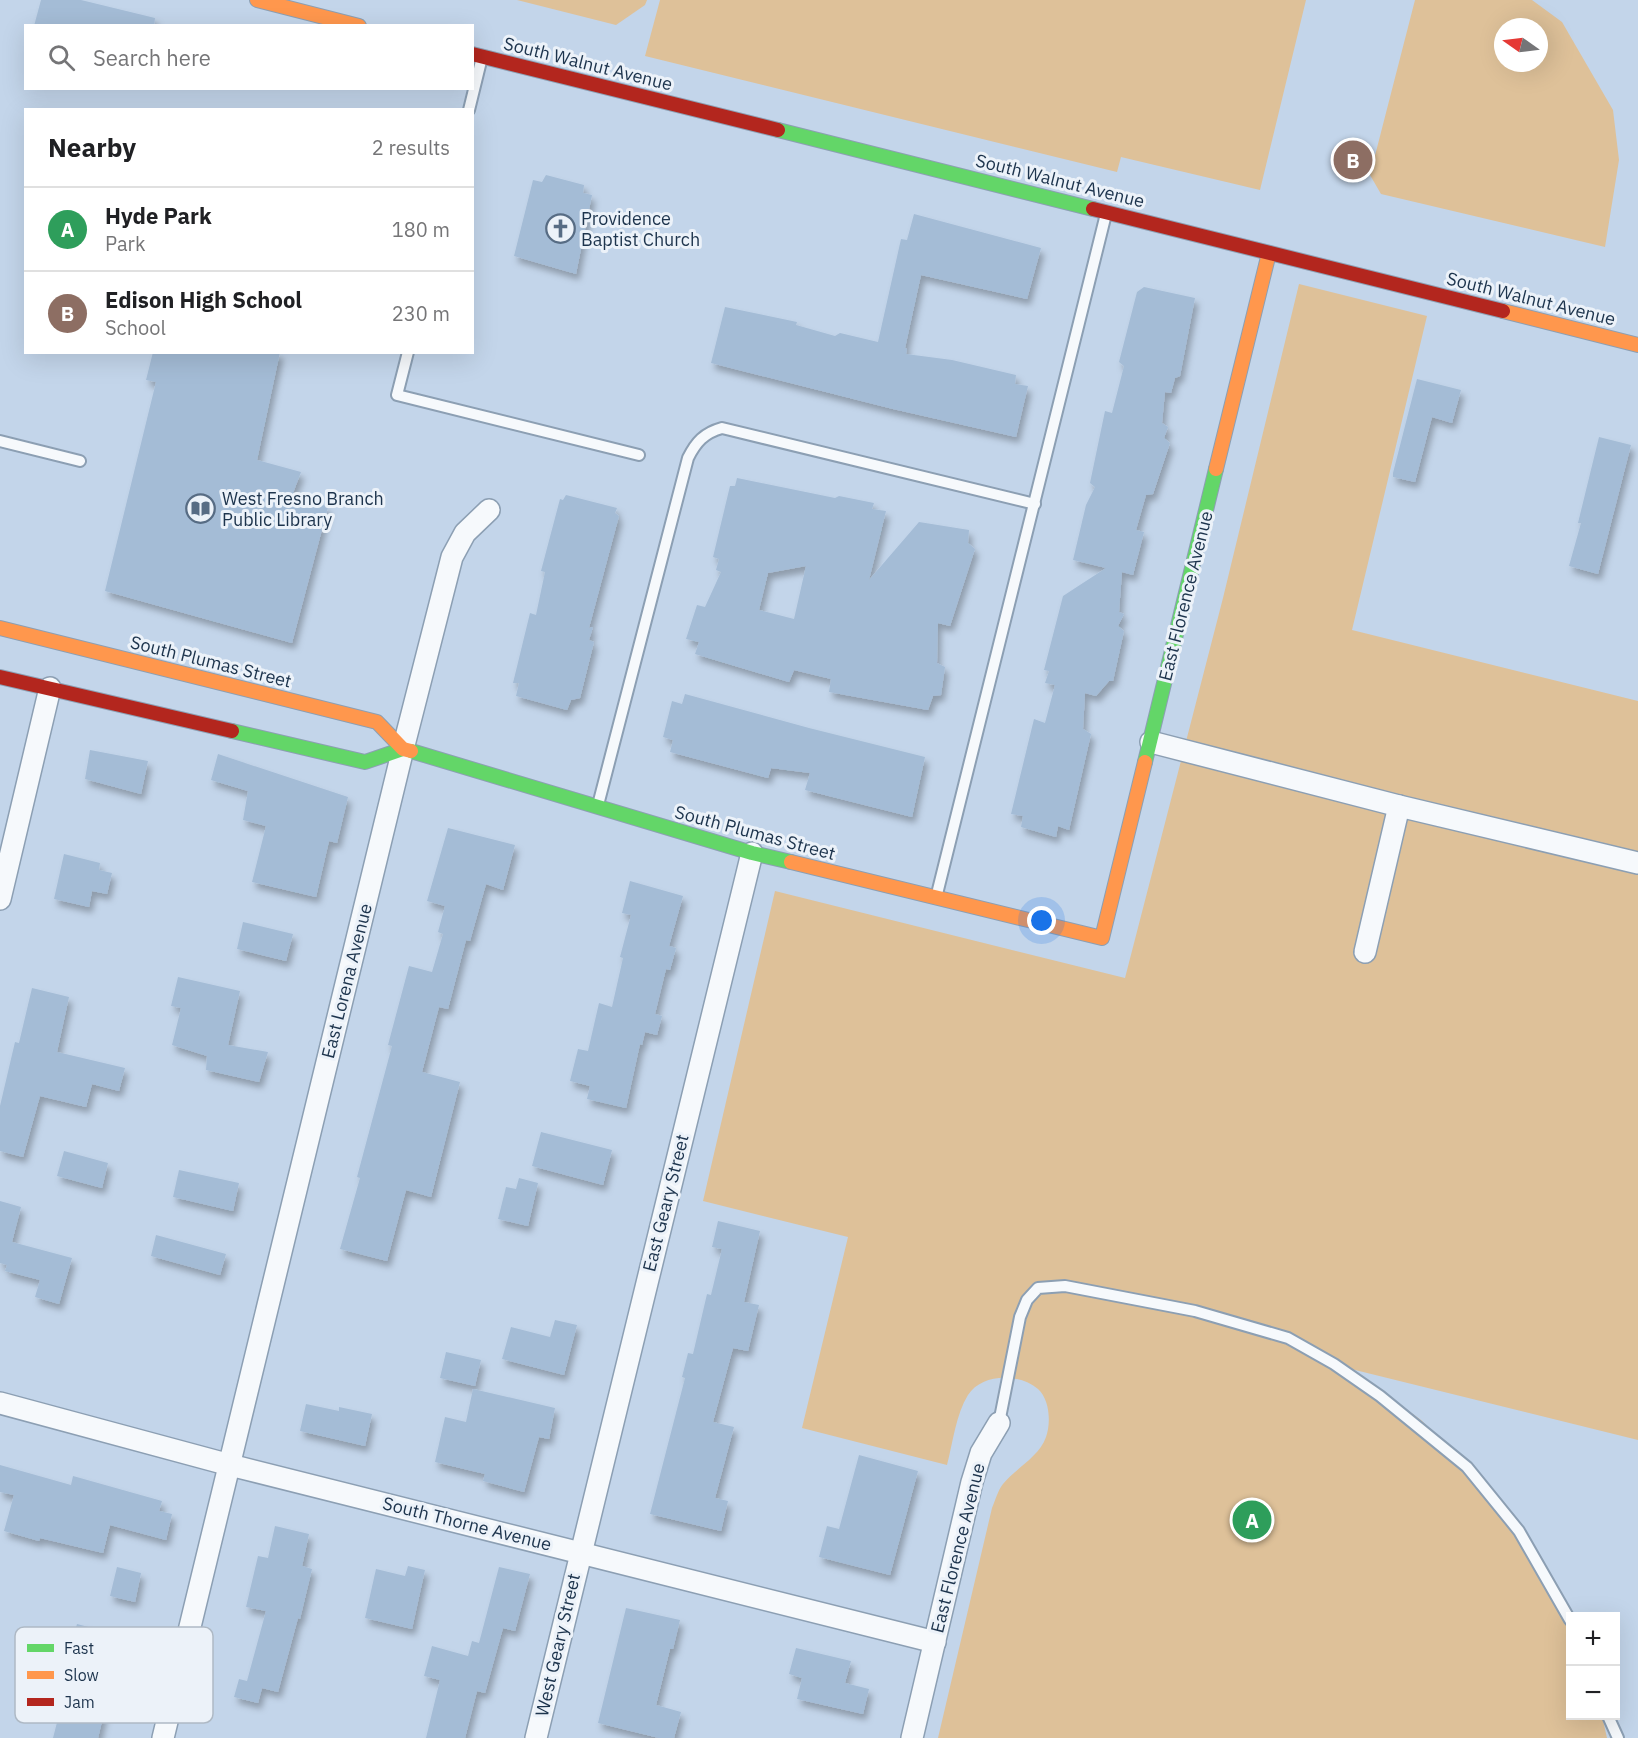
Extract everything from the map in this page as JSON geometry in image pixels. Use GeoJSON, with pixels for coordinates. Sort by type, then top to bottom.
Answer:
{"type":"FeatureCollection","features":[{"type":"Feature","properties":{"kind":"street"},"geometry":{"type":"LineString","coordinates":[[257,0],[351,24]]}},
{"type":"Feature","properties":{"kind":"street","name":"South Walnut Avenue"},"geometry":{"type":"LineString","coordinates":[[477,55],[1638,345]]}},
{"type":"Feature","properties":{"kind":"street","name":"East Florence Avenue"},"geometry":{"type":"LineString","coordinates":[[1102,938],[1269,253]]}},
{"type":"Feature","properties":{"kind":"street","name":"East Lorena Avenue"},"geometry":{"type":"LineString","coordinates":[[190,1627],[403,749],[452,557],[465,533],[489,510]]}},
{"type":"Feature","properties":{"kind":"street","name":"South Plumas Street"},"geometry":{"type":"LineString","coordinates":[[0,628],[377,722],[403,749],[753,853],[1102,938]]}},
{"type":"Feature","properties":{"kind":"street"},"geometry":{"type":"LineString","coordinates":[[0,677],[365,762],[403,749]]}},
{"type":"Feature","properties":{"kind":"street"},"geometry":{"type":"LineString","coordinates":[[0,899],[50,688]]}},
{"type":"Feature","properties":{"kind":"street"},"geometry":{"type":"LineString","coordinates":[[1151,742],[1400,806],[1638,863]]}},
{"type":"Feature","properties":{"kind":"street"},"geometry":{"type":"LineString","coordinates":[[1365,952],[1400,806]]}},
{"type":"Feature","properties":{"kind":"street","name":"East Geary Street"},"geometry":{"type":"LineString","coordinates":[[580,1553],[753,853]]}},
{"type":"Feature","properties":{"kind":"street","name":"South Thorne Avenue"},"geometry":{"type":"LineString","coordinates":[[0,1403],[230,1465],[935,1642]]}},
{"type":"Feature","properties":{"kind":"street","name":"East Florence Avenue"},"geometry":{"type":"LineString","coordinates":[[912,1738],[972,1482],[981,1453],[999,1423]]}},
{"type":"Feature","properties":{"kind":"street","name":"West Geary Street"},"geometry":{"type":"LineString","coordinates":[[536,1738],[580,1553]]}},
{"type":"Feature","properties":{"kind":"street","name":"East Lorena Avenue"},"geometry":{"type":"LineString","coordinates":[[163,1738],[167,1723]]}},
{"type":"Feature","properties":{"kind":"lane"},"geometry":{"type":"LineString","coordinates":[[474,76],[477,55]]}},
{"type":"Feature","properties":{"kind":"lane"},"geometry":{"type":"LineString","coordinates":[[469,108],[472,90]]}},
{"type":"Feature","properties":{"kind":"lane"},"geometry":{"type":"LineString","coordinates":[[936,898],[1107,211]]}},
{"type":"Feature","properties":{"kind":"lane"},"geometry":{"type":"LineString","coordinates":[[407,354],[397,395],[639,455]]}},
{"type":"Feature","properties":{"kind":"lane"},"geometry":{"type":"LineString","coordinates":[[597,808],[688,458],[696,443],[708,432],[722,428],[1035,504]]}},
{"type":"Feature","properties":{"kind":"lane"},"geometry":{"type":"LineString","coordinates":[[0,441],[80,461]]}},
{"type":"Feature","properties":{"kind":"lane"},"geometry":{"type":"LineString","coordinates":[[999,1423],[1020,1317],[1027,1299],[1038,1288],[1065,1286],[1147,1300],[1232,1321],[1288,1338],[1346,1371],[1467,1467],[1519,1531],[1566,1613]]}},
{"type":"Feature","properties":{"kind":"lane"},"geometry":{"type":"LineString","coordinates":[[1610,1720],[1618,1738]]}},
{"type":"Feature","properties":{"kind":"shaded area"},"geometry":{"type":"Polygon","coordinates":[[[517,0],[647,0],[645,5],[616,25],[517,0]]]}},
{"type":"Feature","properties":{"kind":"shaded area"},"geometry":{"type":"Polygon","coordinates":[[[660,0],[1306,0],[1260,190],[1121,157],[1117,172],[645,56],[660,0]]]}},
{"type":"Feature","properties":{"kind":"shaded area"},"geometry":{"type":"Polygon","coordinates":[[[1415,0],[1532,0],[1562,22],[1613,110],[1619,160],[1605,247],[1381,194],[1370,175],[1415,0]]]}},
{"type":"Feature","properties":{"kind":"shaded area"},"geometry":{"type":"Polygon","coordinates":[[[1299,284],[1427,316],[1352,630],[1638,701],[1638,1440],[1351,1369],[1421,1420],[1494,1492],[1568,1612],[1566,1720],[1603,1720],[1607,1738],[938,1738],[992,1508],[1003,1484],[1043,1444],[1049,1425],[1045,1399],[1038,1389],[1030,1384],[1011,1378],[991,1379],[974,1388],[968,1395],[958,1419],[947,1465],[802,1428],[848,1237],[703,1201],[775,891],[1125,978],[1223,598],[1299,284]]]}},
{"type":"Feature","properties":{"kind":"building"},"geometry":{"type":"Polygon","coordinates":[[[41,0],[81,0],[155,18],[154,24],[35,24],[41,0]]]}},
{"type":"Feature","properties":{"kind":"building"},"geometry":{"type":"Polygon","coordinates":[[[546,175],[584,185],[583,193],[592,195],[576,274],[514,256],[533,180],[542,182],[546,175]]]}},
{"type":"Feature","properties":{"kind":"building"},"geometry":{"type":"Polygon","coordinates":[[[914,214],[1041,248],[1027,299],[921,275],[905,348],[907,349],[906,354],[952,360],[1016,375],[1015,384],[1028,386],[1016,437],[711,363],[725,307],[797,322],[796,325],[835,336],[840,333],[878,342],[901,239],[907,240],[914,214]]]}},
{"type":"Feature","properties":{"kind":"building"},"geometry":{"type":"Polygon","coordinates":[[[1144,287],[1195,298],[1180,376],[1175,378],[1171,393],[1165,392],[1162,423],[1168,427],[1164,438],[1170,443],[1153,494],[1146,495],[1136,530],[1144,532],[1133,575],[1122,572],[1119,612],[1124,614],[1118,626],[1124,631],[1113,681],[1109,681],[1096,696],[1085,693],[1083,729],[1091,734],[1069,830],[1058,826],[1056,837],[1021,827],[1023,816],[1011,814],[1034,719],[1045,723],[1055,685],[1045,683],[1049,671],[1044,670],[1063,596],[1106,568],[1073,560],[1086,505],[1095,487],[1090,483],[1105,411],[1112,413],[1124,366],[1119,362],[1137,292],[1144,287]]]}},
{"type":"Feature","properties":{"kind":"building"},"geometry":{"type":"Polygon","coordinates":[[[152,354],[280,354],[257,460],[301,472],[293,493],[328,507],[292,643],[105,591],[156,382],[146,380],[152,354]]]}},
{"type":"Feature","properties":{"kind":"building"},"geometry":{"type":"Polygon","coordinates":[[[1417,379],[1461,390],[1452,423],[1432,417],[1415,482],[1393,477],[1393,473],[1417,379]]]}},
{"type":"Feature","properties":{"kind":"building"},"geometry":{"type":"Polygon","coordinates":[[[1599,437],[1631,445],[1598,574],[1569,566],[1581,523],[1578,523],[1599,437]]]}},
{"type":"Feature","properties":{"kind":"building"},"geometry":{"type":"Polygon","coordinates":[[[737,478],[835,498],[839,496],[874,503],[872,509],[886,511],[869,580],[919,522],[969,530],[968,543],[975,549],[950,626],[938,623],[937,663],[945,667],[941,695],[933,696],[928,710],[829,692],[831,679],[794,670],[789,682],[695,654],[699,642],[686,639],[697,605],[705,607],[721,572],[716,570],[719,559],[713,557],[730,486],[735,486],[737,478]],[[806,566],[768,573],[759,610],[794,619],[806,566]]]}},
{"type":"Feature","properties":{"kind":"building"},"geometry":{"type":"Polygon","coordinates":[[[566,495],[617,508],[615,513],[619,516],[589,628],[593,627],[589,640],[594,642],[580,698],[571,700],[567,710],[516,696],[519,683],[513,683],[530,613],[536,615],[545,572],[541,571],[560,499],[563,500],[566,495]]]}},
{"type":"Feature","properties":{"kind":"building"},"geometry":{"type":"Polygon","coordinates":[[[685,694],[925,757],[912,817],[805,790],[810,773],[771,768],[768,778],[670,752],[673,740],[663,737],[672,701],[682,704],[685,694]]]}},
{"type":"Feature","properties":{"kind":"building"},"geometry":{"type":"Polygon","coordinates":[[[90,750],[148,761],[141,794],[85,779],[90,750]]]}},
{"type":"Feature","properties":{"kind":"building"},"geometry":{"type":"Polygon","coordinates":[[[218,754],[348,797],[337,843],[329,841],[316,897],[252,882],[266,826],[243,820],[248,791],[211,780],[218,754]]]}},
{"type":"Feature","properties":{"kind":"building"},"geometry":{"type":"Polygon","coordinates":[[[448,828],[515,845],[503,890],[486,884],[470,941],[466,940],[448,1009],[439,1007],[422,1072],[460,1082],[431,1197],[406,1190],[387,1261],[340,1249],[360,1178],[357,1177],[392,1046],[388,1045],[409,966],[432,972],[443,934],[438,932],[445,906],[427,901],[448,828]]]}},
{"type":"Feature","properties":{"kind":"building"},"geometry":{"type":"Polygon","coordinates":[[[64,854],[100,863],[99,870],[112,873],[107,894],[92,891],[89,907],[54,899],[64,854]]]}},
{"type":"Feature","properties":{"kind":"building"},"geometry":{"type":"Polygon","coordinates":[[[630,881],[683,896],[669,946],[676,948],[670,970],[666,969],[655,1014],[662,1016],[657,1035],[645,1032],[642,1045],[640,1044],[626,1108],[587,1099],[590,1086],[570,1081],[578,1049],[588,1051],[599,1003],[612,1007],[623,958],[620,957],[631,915],[622,913],[630,881]]]}},
{"type":"Feature","properties":{"kind":"building"},"geometry":{"type":"Polygon","coordinates":[[[243,922],[293,934],[286,961],[237,949],[243,922]]]}},
{"type":"Feature","properties":{"kind":"building"},"geometry":{"type":"Polygon","coordinates":[[[178,977],[240,991],[228,1045],[268,1052],[259,1082],[206,1070],[207,1056],[172,1045],[181,1008],[171,1006],[178,977]]]}},
{"type":"Feature","properties":{"kind":"building"},"geometry":{"type":"Polygon","coordinates":[[[32,988],[69,997],[57,1052],[125,1068],[119,1091],[92,1084],[86,1107],[40,1096],[23,1157],[0,1151],[0,1106],[15,1042],[19,1043],[32,988]]]}},
{"type":"Feature","properties":{"kind":"building"},"geometry":{"type":"Polygon","coordinates":[[[541,1132],[612,1150],[603,1185],[532,1166],[541,1132]]]}},
{"type":"Feature","properties":{"kind":"building"},"geometry":{"type":"Polygon","coordinates":[[[64,1151],[108,1163],[102,1188],[57,1176],[64,1151]]]}},
{"type":"Feature","properties":{"kind":"building"},"geometry":{"type":"Polygon","coordinates":[[[179,1170],[239,1183],[233,1211],[173,1197],[179,1170]]]}},
{"type":"Feature","properties":{"kind":"building"},"geometry":{"type":"Polygon","coordinates":[[[519,1178],[538,1183],[528,1226],[498,1219],[506,1187],[516,1189],[519,1178]]]}},
{"type":"Feature","properties":{"kind":"building"},"geometry":{"type":"Polygon","coordinates":[[[0,1201],[21,1207],[12,1242],[72,1258],[59,1304],[35,1297],[40,1280],[5,1271],[7,1265],[0,1263],[0,1201]]]}},
{"type":"Feature","properties":{"kind":"building"},"geometry":{"type":"Polygon","coordinates":[[[718,1221],[760,1231],[744,1302],[759,1305],[748,1351],[733,1348],[713,1422],[734,1427],[715,1498],[728,1501],[721,1531],[650,1514],[685,1378],[682,1377],[688,1353],[693,1354],[707,1294],[711,1295],[722,1249],[712,1247],[718,1221]]]}},
{"type":"Feature","properties":{"kind":"building"},"geometry":{"type":"Polygon","coordinates":[[[156,1235],[226,1254],[220,1275],[151,1256],[156,1235]]]}},
{"type":"Feature","properties":{"kind":"building"},"geometry":{"type":"Polygon","coordinates":[[[555,1320],[577,1325],[564,1375],[502,1359],[511,1327],[550,1337],[555,1320]]]}},
{"type":"Feature","properties":{"kind":"building"},"geometry":{"type":"Polygon","coordinates":[[[446,1352],[481,1360],[475,1386],[440,1378],[446,1352]]]}},
{"type":"Feature","properties":{"kind":"building"},"geometry":{"type":"Polygon","coordinates":[[[473,1389],[555,1408],[549,1439],[539,1437],[524,1492],[483,1481],[485,1474],[435,1462],[445,1417],[466,1422],[473,1389]]]}},
{"type":"Feature","properties":{"kind":"building"},"geometry":{"type":"Polygon","coordinates":[[[306,1404],[339,1411],[339,1407],[372,1414],[365,1446],[300,1431],[306,1404]]]}},
{"type":"Feature","properties":{"kind":"building"},"geometry":{"type":"Polygon","coordinates":[[[859,1455],[918,1471],[890,1575],[819,1557],[827,1526],[839,1529],[859,1455]]]}},
{"type":"Feature","properties":{"kind":"building"},"geometry":{"type":"Polygon","coordinates":[[[0,1465],[71,1485],[73,1476],[162,1501],[159,1511],[172,1514],[166,1540],[110,1525],[103,1553],[40,1538],[39,1541],[4,1531],[14,1495],[0,1492],[0,1465]]]}},
{"type":"Feature","properties":{"kind":"building"},"geometry":{"type":"Polygon","coordinates":[[[275,1526],[309,1534],[302,1566],[312,1569],[278,1692],[262,1688],[258,1703],[234,1697],[239,1679],[247,1681],[266,1611],[246,1607],[258,1556],[268,1558],[275,1526]]]}},
{"type":"Feature","properties":{"kind":"building"},"geometry":{"type":"Polygon","coordinates":[[[408,1566],[425,1570],[412,1629],[365,1618],[376,1569],[405,1576],[408,1566]]]}},
{"type":"Feature","properties":{"kind":"building"},"geometry":{"type":"Polygon","coordinates":[[[117,1567],[141,1573],[135,1602],[110,1596],[117,1567]]]}},
{"type":"Feature","properties":{"kind":"building"},"geometry":{"type":"Polygon","coordinates":[[[499,1567],[530,1574],[515,1631],[503,1628],[485,1693],[477,1691],[465,1738],[426,1738],[440,1680],[424,1676],[432,1646],[468,1656],[472,1641],[479,1643],[499,1567]]]}},
{"type":"Feature","properties":{"kind":"building"},"geometry":{"type":"Polygon","coordinates":[[[626,1608],[680,1620],[656,1705],[681,1712],[674,1738],[659,1738],[598,1723],[626,1608]]]}},
{"type":"Feature","properties":{"kind":"building"},"geometry":{"type":"Polygon","coordinates":[[[796,1648],[851,1661],[845,1683],[869,1689],[863,1714],[797,1699],[802,1678],[789,1674],[796,1648]]]}},
{"type":"Feature","properties":{"kind":"building"},"geometry":{"type":"Polygon","coordinates":[[[57,1723],[102,1723],[98,1738],[53,1738],[57,1723]]]}},
{"type":"Feature","properties":{"kind":"traffic: fast"},"geometry":{"type":"LineString","coordinates":[[778,130],[1093,209]]}},
{"type":"Feature","properties":{"kind":"traffic: fast"},"geometry":{"type":"LineString","coordinates":[[1145,762],[1216,469]]}},
{"type":"Feature","properties":{"kind":"traffic: fast"},"geometry":{"type":"LineString","coordinates":[[232,731],[365,762],[403,749]]}},
{"type":"Feature","properties":{"kind":"traffic: fast"},"geometry":{"type":"LineString","coordinates":[[411,751],[752,853],[791,862]]}},
{"type":"Feature","properties":{"kind":"traffic: slow"},"geometry":{"type":"LineString","coordinates":[[257,0],[351,24]]}},
{"type":"Feature","properties":{"kind":"traffic: slow"},"geometry":{"type":"LineString","coordinates":[[1216,469],[1269,253]]}},
{"type":"Feature","properties":{"kind":"traffic: slow"},"geometry":{"type":"LineString","coordinates":[[1503,311],[1638,345]]}},
{"type":"Feature","properties":{"kind":"traffic: slow"},"geometry":{"type":"LineString","coordinates":[[0,628],[377,722],[403,749],[411,751]]}},
{"type":"Feature","properties":{"kind":"traffic: slow"},"geometry":{"type":"LineString","coordinates":[[791,862],[1102,938],[1145,762]]}},
{"type":"Feature","properties":{"kind":"traffic: jam"},"geometry":{"type":"LineString","coordinates":[[474,54],[778,130]]}},
{"type":"Feature","properties":{"kind":"traffic: jam"},"geometry":{"type":"LineString","coordinates":[[1093,209],[1503,311]]}},
{"type":"Feature","properties":{"kind":"traffic: jam"},"geometry":{"type":"LineString","coordinates":[[0,677],[232,731]]}},
{"type":"Feature","properties":{"kind":"place","name":"Edison High School"},"geometry":{"type":"Point","coordinates":[1353,160]}},
{"type":"Feature","properties":{"kind":"place","name":"Providence Baptist Church"},"geometry":{"type":"Point","coordinates":[560,229]}},
{"type":"Feature","properties":{"kind":"place","name":"West Fresno Branch Public Library"},"geometry":{"type":"Point","coordinates":[201,509]}},
{"type":"Feature","properties":{"kind":"place","name":"Hyde Park"},"geometry":{"type":"Point","coordinates":[1252,1520]}}]}
